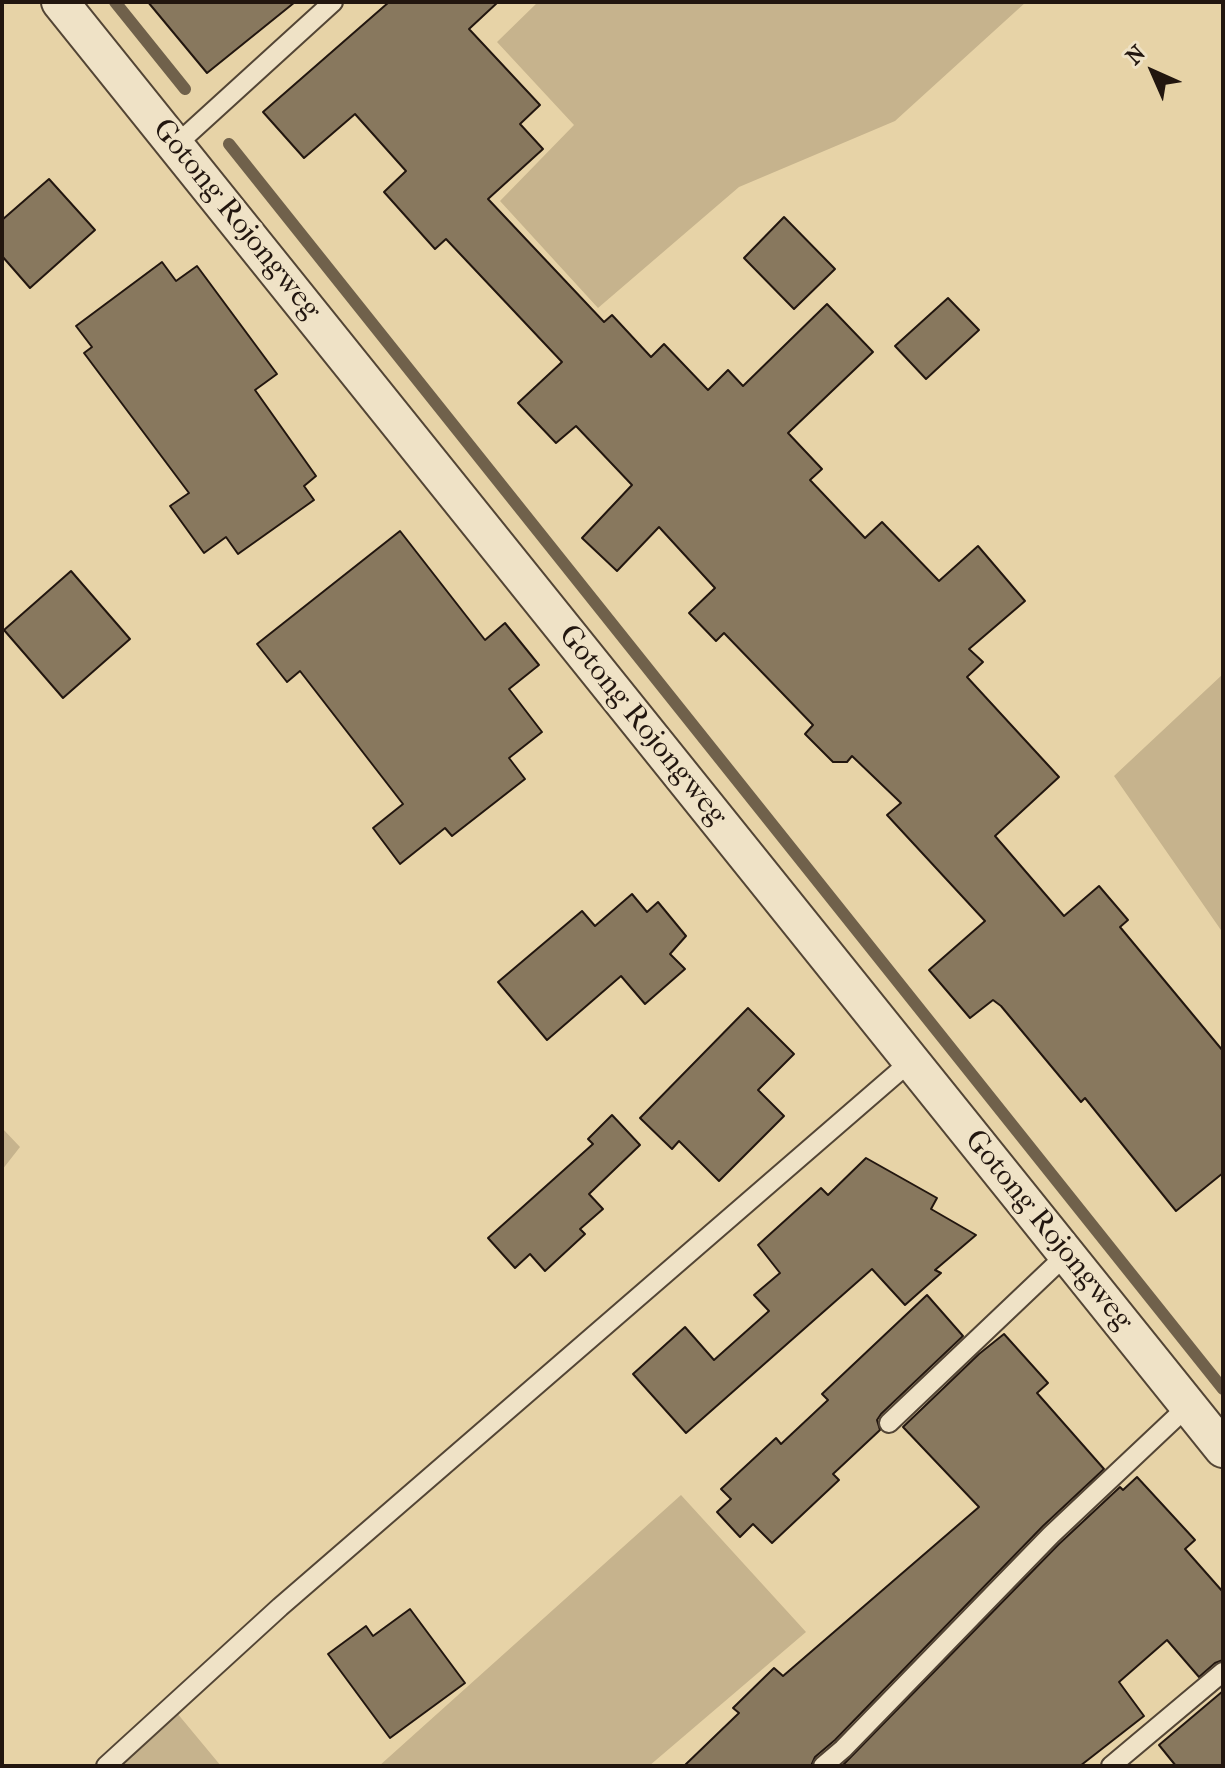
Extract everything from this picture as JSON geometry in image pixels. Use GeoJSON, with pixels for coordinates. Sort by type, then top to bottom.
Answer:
{"type":"FeatureCollection","features":[{"type":"Feature","properties":{"kind":"street","name":"Gotong Rojongweg"},"geometry":{"type":"LineString","coordinates":[[60,2],[1223,1449]]}},
{"type":"Feature","properties":{"kind":"lane"},"geometry":{"type":"LineString","coordinates":[[176,145],[333,2]]}},
{"type":"Feature","properties":{"kind":"lane"},"geometry":{"type":"LineString","coordinates":[[106,1766],[280,1607],[911,1061]]}},
{"type":"Feature","properties":{"kind":"lane"},"geometry":{"type":"LineString","coordinates":[[889,1423],[1067,1254]]}},
{"type":"Feature","properties":{"kind":"lane"},"geometry":{"type":"LineString","coordinates":[[823,1766],[1051,1535],[1188,1406]]}},
{"type":"Feature","properties":{"kind":"lane"},"geometry":{"type":"LineString","coordinates":[[1111,1766],[1223,1672]]}},
{"type":"Feature","properties":{"kind":"shaded area"},"geometry":{"type":"Polygon","coordinates":[[[538,2],[1026,2],[895,121],[739,187],[598,308],[500,201],[574,125],[497,42],[538,2]]]}},
{"type":"Feature","properties":{"kind":"shaded area"},"geometry":{"type":"Polygon","coordinates":[[[1223,674],[1223,933],[1114,776],[1223,674]]]}},
{"type":"Feature","properties":{"kind":"shaded area"},"geometry":{"type":"Polygon","coordinates":[[[2,1128],[20,1147],[2,1170],[2,1128]]]}},
{"type":"Feature","properties":{"kind":"shaded area"},"geometry":{"type":"Polygon","coordinates":[[[681,1495],[806,1632],[649,1766],[379,1766],[681,1495]]]}},
{"type":"Feature","properties":{"kind":"shaded area"},"geometry":{"type":"Polygon","coordinates":[[[177,1713],[221,1766],[115,1766],[177,1713]]]}},
{"type":"Feature","properties":{"kind":"building"},"geometry":{"type":"Polygon","coordinates":[[[148,2],[295,2],[207,73],[148,2]]]}},
{"type":"Feature","properties":{"kind":"building"},"geometry":{"type":"Polygon","coordinates":[[[389,2],[498,2],[469,29],[540,105],[520,124],[543,149],[488,199],[604,322],[612,315],[651,357],[664,344],[708,390],[728,370],[743,386],[827,304],[873,352],[788,433],[822,469],[810,480],[865,538],[882,522],[939,581],[978,546],[1025,601],[969,649],[983,662],[967,677],[1059,777],[995,836],[1064,916],[1099,886],[1128,920],[1120,927],[1223,1051],[1223,1173],[1176,1211],[1085,1098],[1081,1102],[1001,1006],[993,1000],[970,1018],[929,970],[985,921],[887,815],[901,803],[852,756],[847,762],[833,762],[805,734],[813,725],[724,633],[716,641],[689,613],[715,588],[659,527],[617,571],[582,538],[632,485],[576,426],[556,443],[518,403],[562,362],[446,239],[435,249],[384,192],[406,171],[355,114],[304,158],[263,112],[389,2]]]}},
{"type":"Feature","properties":{"kind":"building"},"geometry":{"type":"Polygon","coordinates":[[[49,179],[95,230],[30,288],[2,256],[2,220],[49,179]]]}},
{"type":"Feature","properties":{"kind":"building"},"geometry":{"type":"Polygon","coordinates":[[[784,217],[835,269],[794,309],[744,258],[784,217]]]}},
{"type":"Feature","properties":{"kind":"building"},"geometry":{"type":"Polygon","coordinates":[[[162,262],[176,281],[197,266],[277,374],[255,390],[316,476],[304,486],[314,500],[238,554],[226,537],[204,553],[170,506],[189,493],[84,353],[92,347],[76,326],[162,262]]]}},
{"type":"Feature","properties":{"kind":"building"},"geometry":{"type":"Polygon","coordinates":[[[948,298],[979,330],[926,379],[895,346],[948,298]]]}},
{"type":"Feature","properties":{"kind":"building"},"geometry":{"type":"Polygon","coordinates":[[[400,531],[485,640],[505,623],[539,665],[509,689],[542,732],[509,758],[525,779],[452,836],[445,828],[400,864],[373,828],[403,804],[300,671],[287,682],[257,644],[400,531]]]}},
{"type":"Feature","properties":{"kind":"building"},"geometry":{"type":"Polygon","coordinates":[[[71,571],[130,639],[63,698],[4,630],[71,571]]]}},
{"type":"Feature","properties":{"kind":"building"},"geometry":{"type":"Polygon","coordinates":[[[632,894],[647,912],[658,902],[686,936],[670,954],[685,969],[645,1004],[621,976],[547,1040],[498,982],[582,911],[595,926],[632,894]]]}},
{"type":"Feature","properties":{"kind":"building"},"geometry":{"type":"Polygon","coordinates":[[[748,1008],[794,1054],[758,1090],[784,1116],[719,1181],[679,1141],[672,1149],[640,1118],[748,1008]]]}},
{"type":"Feature","properties":{"kind":"building"},"geometry":{"type":"Polygon","coordinates":[[[612,1115],[640,1145],[589,1194],[603,1209],[580,1229],[585,1234],[545,1271],[530,1254],[515,1268],[488,1238],[593,1144],[588,1139],[612,1115]]]}},
{"type":"Feature","properties":{"kind":"building"},"geometry":{"type":"Polygon","coordinates":[[[866,1158],[937,1198],[931,1209],[976,1235],[935,1270],[941,1273],[905,1305],[872,1269],[686,1433],[633,1374],[685,1327],[714,1360],[769,1311],[754,1295],[780,1273],[758,1245],[821,1188],[828,1195],[866,1158]]]}},
{"type":"Feature","properties":{"kind":"building"},"geometry":{"type":"Polygon","coordinates":[[[927,1295],[963,1336],[881,1414],[877,1420],[880,1430],[833,1474],[839,1480],[772,1543],[753,1524],[740,1537],[717,1512],[731,1499],[721,1489],[776,1438],[781,1444],[828,1400],[822,1394],[927,1295]]]}},
{"type":"Feature","properties":{"kind":"building"},"geometry":{"type":"Polygon","coordinates":[[[1004,1334],[1048,1383],[1037,1393],[1104,1469],[1043,1526],[815,1757],[811,1766],[684,1766],[739,1713],[733,1708],[774,1668],[783,1676],[979,1507],[903,1427],[1004,1334]]]}},
{"type":"Feature","properties":{"kind":"building"},"geometry":{"type":"Polygon","coordinates":[[[1137,1477],[1195,1540],[1185,1549],[1223,1592],[1223,1660],[1199,1677],[1167,1640],[1119,1682],[1144,1716],[1080,1766],[842,1766],[1059,1544],[1120,1487],[1123,1490],[1137,1477]]]}},
{"type":"Feature","properties":{"kind":"building"},"geometry":{"type":"Polygon","coordinates":[[[410,1609],[465,1683],[390,1738],[328,1654],[366,1626],[373,1636],[410,1609]]]}},
{"type":"Feature","properties":{"kind":"building"},"geometry":{"type":"Polygon","coordinates":[[[1223,1691],[1223,1766],[1176,1766],[1159,1745],[1223,1691]]]}},
{"type":"Feature","properties":{"kind":"waterway"},"geometry":{"type":"LineString","coordinates":[[115,2],[185,89]]}},
{"type":"Feature","properties":{"kind":"waterway"},"geometry":{"type":"LineString","coordinates":[[229,144],[1223,1389]]}}]}
